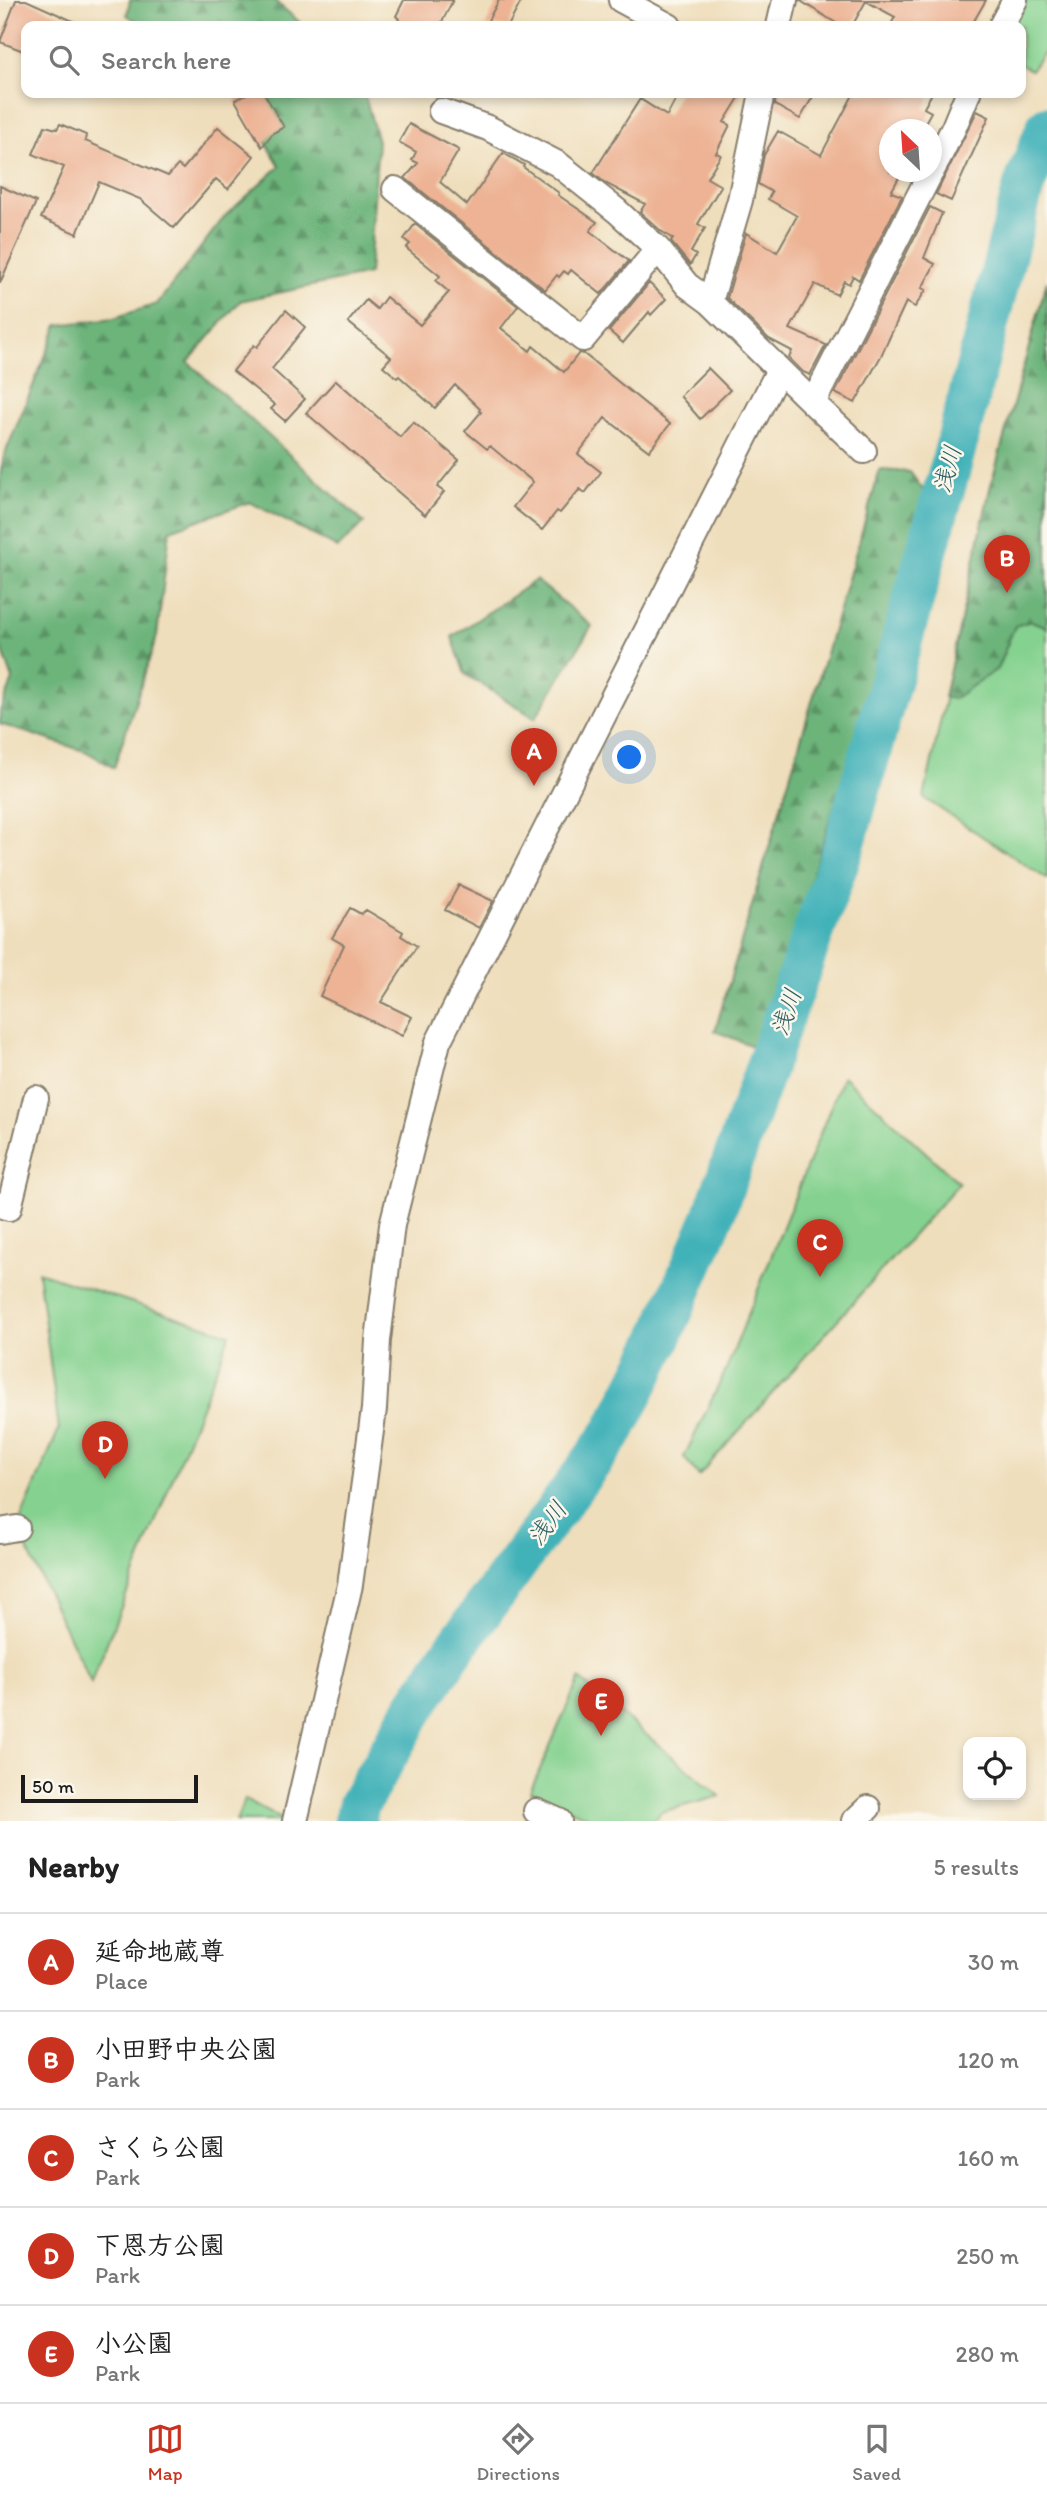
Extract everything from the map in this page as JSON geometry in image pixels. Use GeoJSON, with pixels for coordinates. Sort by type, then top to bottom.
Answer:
{"type":"FeatureCollection","features":[{"type":"Feature","properties":{"kind":"street"},"geometry":{"type":"LineString","coordinates":[[621,0],[660,21]]}},
{"type":"Feature","properties":{"kind":"street"},"geometry":{"type":"LineString","coordinates":[[780,21],[785,0]]}},
{"type":"Feature","properties":{"kind":"street"},"geometry":{"type":"LineString","coordinates":[[1004,21],[1015,0]]}},
{"type":"Feature","properties":{"kind":"street"},"geometry":{"type":"LineString","coordinates":[[710,302],[740,200],[761,98]]}},
{"type":"Feature","properties":{"kind":"street"},"geometry":{"type":"LineString","coordinates":[[942,150],[966,98]]}},
{"type":"Feature","properties":{"kind":"street"},"geometry":{"type":"LineString","coordinates":[[441,111],[488,128],[558,164],[617,211],[658,250],[687,285],[710,302],[864,451]]}},
{"type":"Feature","properties":{"kind":"street"},"geometry":{"type":"LineString","coordinates":[[813,403],[925,182]]}},
{"type":"Feature","properties":{"kind":"street"},"geometry":{"type":"LineString","coordinates":[[395,189],[583,339],[658,250]]}},
{"type":"Feature","properties":{"kind":"street"},"geometry":{"type":"LineString","coordinates":[[295,1821],[350,1585],[374,1409],[377,1340],[392,1224],[438,1042],[779,370]]}},
{"type":"Feature","properties":{"kind":"street"},"geometry":{"type":"LineString","coordinates":[[0,1205],[9,1208],[36,1098]]}},
{"type":"Feature","properties":{"kind":"street"},"geometry":{"type":"LineString","coordinates":[[536,1811],[559,1821]]}},
{"type":"Feature","properties":{"kind":"green space"},"geometry":{"type":"Polygon","coordinates":[[[130,0],[274,0],[298,21],[136,21],[127,15],[130,0]]]}},
{"type":"Feature","properties":{"kind":"green space"},"geometry":{"type":"Polygon","coordinates":[[[1015,0],[1047,0],[1047,49],[1031,70],[1026,68],[1026,21],[1004,21],[1015,0]]]}},
{"type":"Feature","properties":{"kind":"green space"},"geometry":{"type":"Polygon","coordinates":[[[239,98],[365,98],[378,141],[369,274],[240,301],[188,362],[364,523],[338,548],[250,502],[170,530],[157,636],[114,768],[87,752],[0,724],[0,711],[13,680],[0,643],[0,476],[4,456],[58,325],[114,318],[157,304],[225,216],[280,166],[239,98]]]}},
{"type":"Feature","properties":{"kind":"green space"},"geometry":{"type":"Polygon","coordinates":[[[1047,281],[1047,879],[924,798],[990,489],[1047,281]]]}},
{"type":"Feature","properties":{"kind":"green space"},"geometry":{"type":"Polygon","coordinates":[[[1047,281],[1047,627],[1031,621],[1015,626],[997,669],[953,699],[944,697],[990,489],[1047,281]]]}},
{"type":"Feature","properties":{"kind":"green space"},"geometry":{"type":"Polygon","coordinates":[[[880,470],[910,472],[926,494],[841,785],[757,1048],[715,1031],[880,470]]]}},
{"type":"Feature","properties":{"kind":"green space"},"geometry":{"type":"Polygon","coordinates":[[[536,580],[592,626],[535,718],[465,674],[452,637],[536,580]]]}},
{"type":"Feature","properties":{"kind":"green space"},"geometry":{"type":"Polygon","coordinates":[[[843,1076],[959,1183],[699,1476],[684,1457],[726,1370],[843,1076]]]}},
{"type":"Feature","properties":{"kind":"green space"},"geometry":{"type":"Polygon","coordinates":[[[38,1272],[230,1334],[91,1683],[17,1528],[59,1429],[38,1272]]]}},
{"type":"Feature","properties":{"kind":"green space"},"geometry":{"type":"Polygon","coordinates":[[[579,1679],[721,1796],[661,1812],[654,1821],[597,1821],[530,1792],[579,1679]]]}},
{"type":"Feature","properties":{"kind":"green space"},"geometry":{"type":"Polygon","coordinates":[[[245,1799],[285,1821],[236,1821],[245,1799]]]}},
{"type":"Feature","properties":{"kind":"building"},"geometry":{"type":"Polygon","coordinates":[[[16,0],[26,0],[73,21],[21,21],[21,50],[0,42],[16,0]]]}},
{"type":"Feature","properties":{"kind":"building"},"geometry":{"type":"Polygon","coordinates":[[[404,0],[453,0],[442,21],[398,21],[396,16],[404,0]]]}},
{"type":"Feature","properties":{"kind":"building"},"geometry":{"type":"Polygon","coordinates":[[[499,0],[522,0],[511,21],[488,21],[499,0]]]}},
{"type":"Feature","properties":{"kind":"building"},"geometry":{"type":"Polygon","coordinates":[[[799,0],[986,0],[974,21],[893,21],[895,17],[866,1],[855,21],[833,21],[799,0]]]}},
{"type":"Feature","properties":{"kind":"building"},"geometry":{"type":"Polygon","coordinates":[[[267,98],[284,127],[273,133],[262,147],[235,100],[267,98]]]}},
{"type":"Feature","properties":{"kind":"building"},"geometry":{"type":"Polygon","coordinates":[[[676,98],[739,98],[724,122],[730,125],[716,153],[721,155],[707,178],[721,186],[698,224],[705,228],[691,252],[696,255],[690,265],[671,242],[673,239],[640,212],[645,204],[605,183],[593,173],[640,99],[667,116],[676,98]]]}},
{"type":"Feature","properties":{"kind":"building"},"geometry":{"type":"Polygon","coordinates":[[[776,98],[812,98],[800,119],[775,105],[776,98]]]}},
{"type":"Feature","properties":{"kind":"building"},"geometry":{"type":"Polygon","coordinates":[[[851,98],[929,98],[924,108],[931,112],[927,119],[879,119],[879,182],[896,182],[891,192],[902,196],[859,280],[853,276],[849,284],[844,281],[837,295],[815,284],[790,329],[826,345],[810,375],[789,358],[792,351],[769,339],[727,298],[746,233],[777,252],[797,216],[768,199],[772,192],[758,184],[764,155],[778,131],[821,155],[851,98]]]}},
{"type":"Feature","properties":{"kind":"building"},"geometry":{"type":"Polygon","coordinates":[[[977,111],[989,117],[951,201],[936,194],[977,111]]]}},
{"type":"Feature","properties":{"kind":"building"},"geometry":{"type":"Polygon","coordinates":[[[60,124],[86,135],[85,141],[168,176],[178,165],[183,169],[218,127],[254,156],[228,189],[216,179],[174,228],[140,199],[99,182],[77,234],[41,218],[64,167],[33,154],[45,126],[57,129],[60,124]]]}},
{"type":"Feature","properties":{"kind":"building"},"geometry":{"type":"Polygon","coordinates":[[[409,124],[459,150],[440,182],[467,205],[503,153],[524,165],[523,167],[559,193],[558,195],[597,222],[590,231],[629,261],[601,294],[571,270],[568,274],[564,271],[559,277],[557,275],[545,290],[405,178],[418,163],[412,160],[416,152],[399,142],[409,124]]]}},
{"type":"Feature","properties":{"kind":"building"},"geometry":{"type":"Polygon","coordinates":[[[0,186],[36,202],[0,283],[0,186]]]}},
{"type":"Feature","properties":{"kind":"building"},"geometry":{"type":"Polygon","coordinates":[[[930,207],[942,213],[924,258],[935,264],[922,288],[926,290],[915,307],[906,302],[855,403],[835,393],[930,207]]]}},
{"type":"Feature","properties":{"kind":"building"},"geometry":{"type":"Polygon","coordinates":[[[415,224],[518,306],[501,328],[530,351],[533,346],[564,372],[579,353],[584,354],[670,424],[649,451],[605,418],[578,454],[601,472],[585,493],[580,489],[542,530],[513,507],[533,482],[490,446],[487,449],[465,431],[481,412],[480,409],[455,385],[435,408],[399,376],[397,378],[383,366],[391,357],[348,322],[366,300],[377,309],[386,297],[420,325],[449,292],[436,281],[440,276],[406,248],[410,244],[404,239],[415,224]]]}},
{"type":"Feature","properties":{"kind":"building"},"geometry":{"type":"Polygon","coordinates":[[[649,283],[666,299],[651,315],[649,312],[623,343],[609,331],[649,283]]]}},
{"type":"Feature","properties":{"kind":"building"},"geometry":{"type":"Polygon","coordinates":[[[286,310],[305,327],[272,369],[305,399],[285,421],[271,409],[275,405],[233,371],[254,345],[257,347],[286,310]]]}},
{"type":"Feature","properties":{"kind":"building"},"geometry":{"type":"Polygon","coordinates":[[[708,368],[730,390],[700,419],[680,396],[708,368]]]}},
{"type":"Feature","properties":{"kind":"building"},"geometry":{"type":"Polygon","coordinates":[[[336,380],[400,437],[413,422],[459,460],[437,487],[444,492],[425,515],[306,413],[336,380]]]}},
{"type":"Feature","properties":{"kind":"building"},"geometry":{"type":"Polygon","coordinates":[[[459,885],[493,901],[479,928],[445,910],[459,885]]]}},
{"type":"Feature","properties":{"kind":"building"},"geometry":{"type":"Polygon","coordinates":[[[350,908],[361,914],[366,910],[403,932],[401,936],[417,946],[381,1002],[412,1017],[402,1036],[320,996],[344,945],[332,938],[350,908]]]}},
{"type":"Feature","properties":{"kind":"waterway","name":"浅川"},"geometry":{"type":"LineString","coordinates":[[355,1821],[359,1804],[414,1709],[450,1655],[614,1431],[660,1340],[713,1217],[844,846],[950,469],[1024,185],[1047,127]]}},
{"type":"Feature","properties":{"kind":"place","name":"小田野中央公園"},"geometry":{"type":"Point","coordinates":[1007,593]}},
{"type":"Feature","properties":{"kind":"place","name":"延命地蔵尊"},"geometry":{"type":"Point","coordinates":[534,786]}},
{"type":"Feature","properties":{"kind":"place","name":"さくら公園"},"geometry":{"type":"Point","coordinates":[820,1277]}},
{"type":"Feature","properties":{"kind":"place","name":"下恩方公園"},"geometry":{"type":"Point","coordinates":[105,1479]}},
{"type":"Feature","properties":{"kind":"place","name":"小公園"},"geometry":{"type":"Point","coordinates":[601,1736]}}]}
